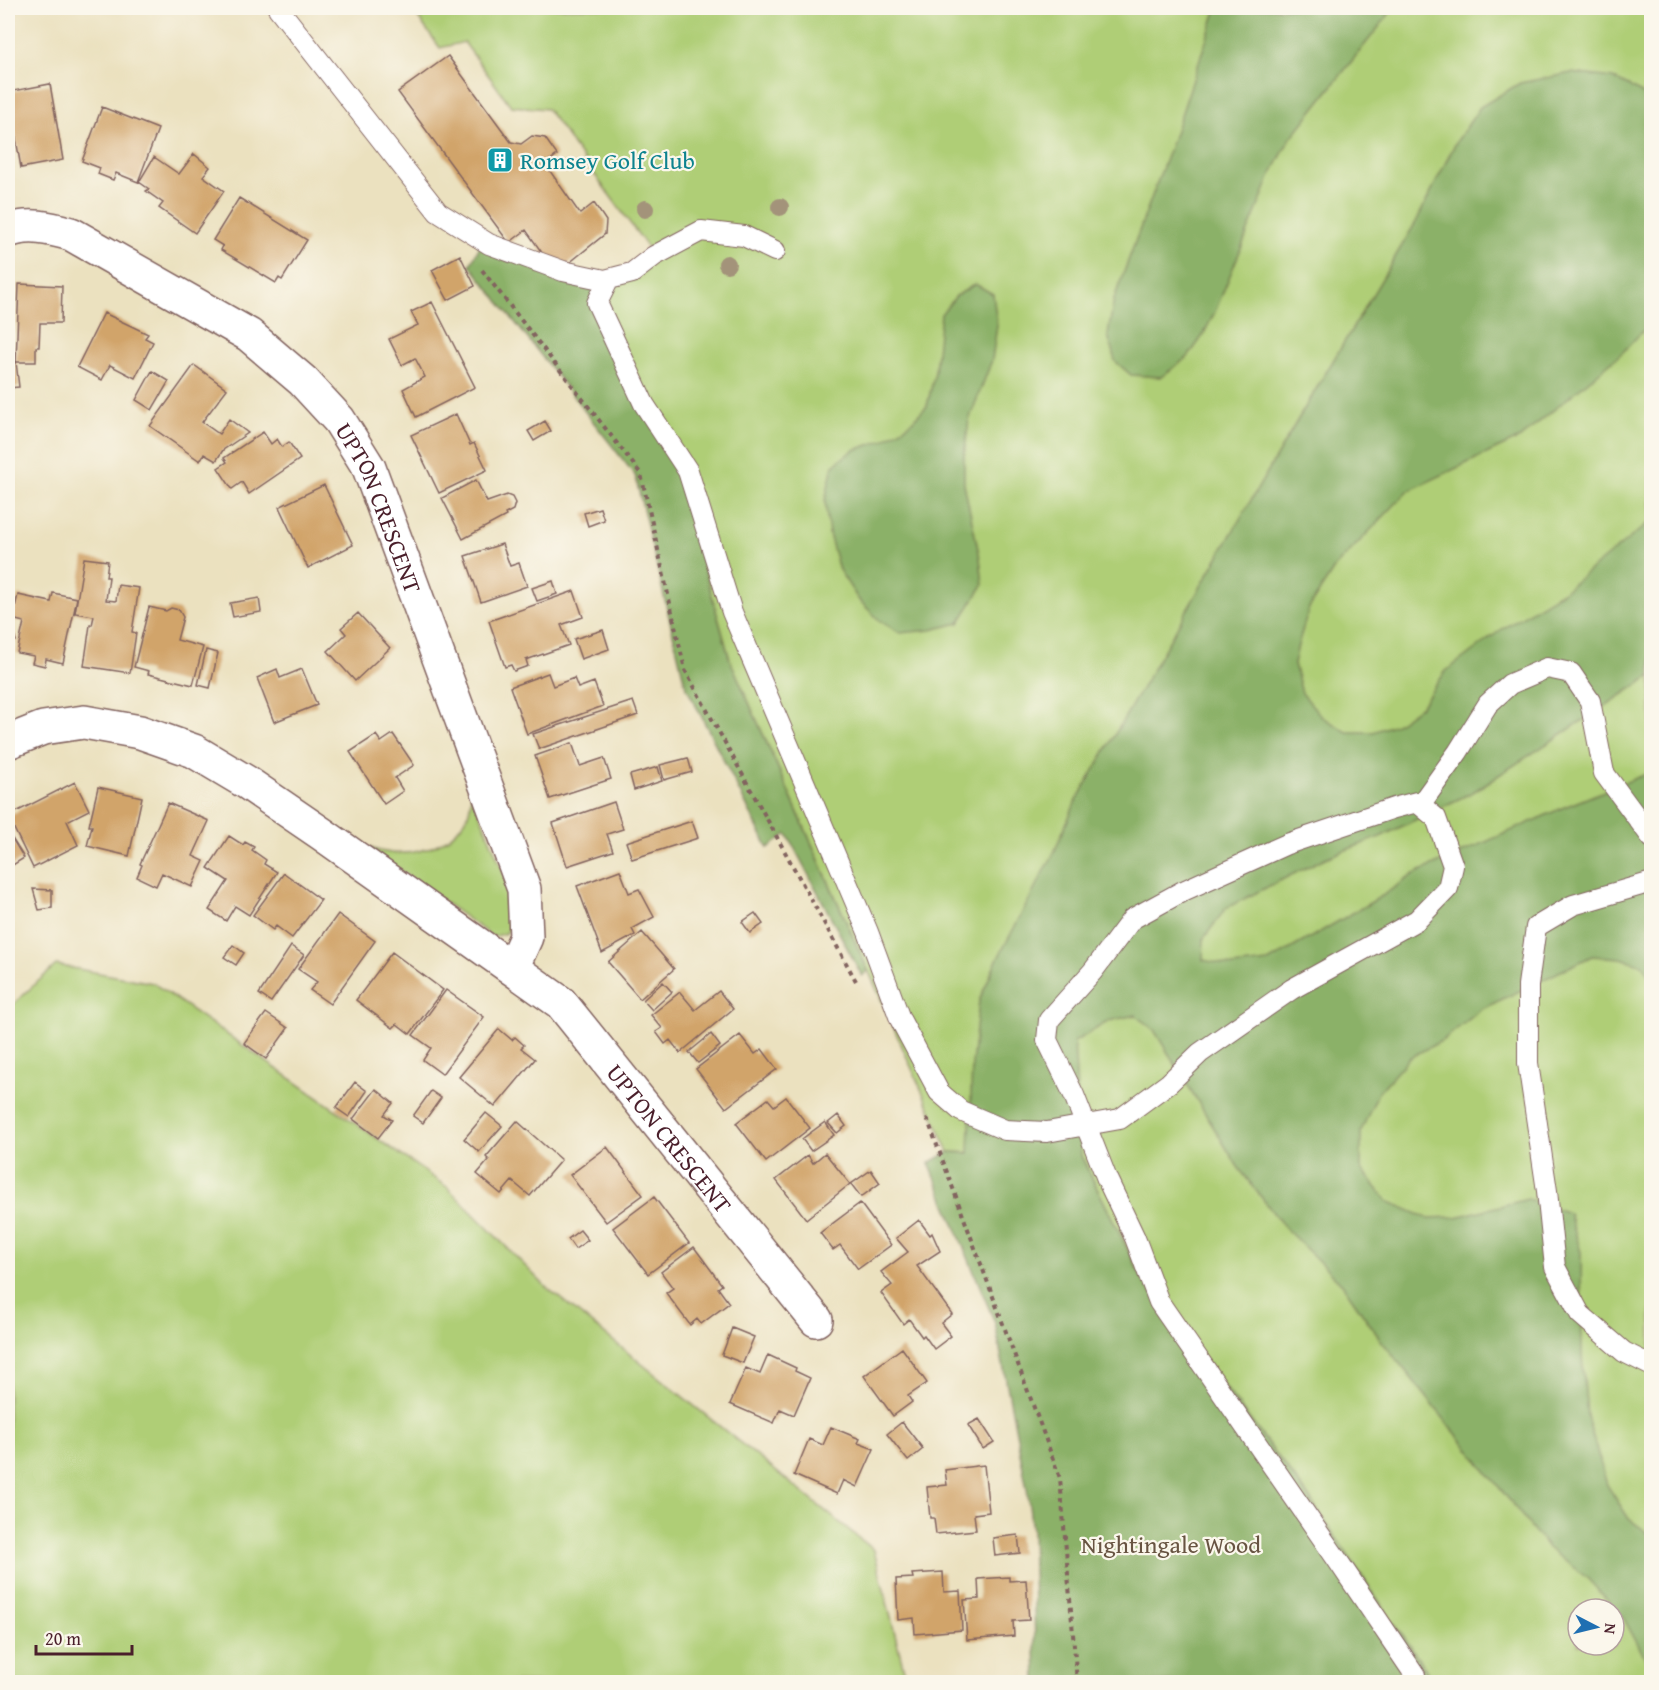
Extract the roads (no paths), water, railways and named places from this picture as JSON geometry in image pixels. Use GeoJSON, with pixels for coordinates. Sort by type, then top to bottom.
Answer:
{"type":"FeatureCollection","features":[{"type":"Feature","properties":{"kind":"street","name":"UPTON CRESCENT"},"geometry":{"type":"LineString","coordinates":[[8,231],[29,227],[53,229],[71,234],[249,335],[303,381],[339,420],[369,468],[524,889],[526,937],[512,968]]}},
{"type":"Feature","properties":{"kind":"street","name":"UPTON CRESCENT"},"geometry":{"type":"LineString","coordinates":[[8,742],[43,728],[84,722],[140,732],[194,751],[246,782],[561,1003],[816,1320]]}},
{"type":"Feature","properties":{"kind":"lane"},"geometry":{"type":"LineString","coordinates":[[278,8],[438,212],[489,244],[563,272],[605,280],[632,273],[654,256],[701,231],[744,236],[775,251]]}},
{"type":"Feature","properties":{"kind":"lane"},"geometry":{"type":"LineString","coordinates":[[609,279],[597,303],[644,404],[688,471],[732,612],[868,932],[900,1019],[939,1092],[961,1111],[1005,1130],[1047,1132],[1087,1125],[1120,1119],[1169,1083],[1200,1053],[1293,989],[1417,920],[1448,888],[1453,866],[1436,818],[1417,802],[1394,808],[1287,844],[1183,891],[1131,920],[1093,971],[1049,1020],[1047,1040],[1059,1061],[1087,1125],[1107,1179],[1135,1238],[1159,1302],[1415,1675]]}},
{"type":"Feature","properties":{"kind":"lane"},"geometry":{"type":"LineString","coordinates":[[1420,805],[1458,752],[1488,704],[1510,684],[1548,668],[1571,673],[1590,701],[1604,773],[1652,838]]}},
{"type":"Feature","properties":{"kind":"lane"},"geometry":{"type":"LineString","coordinates":[[1652,882],[1573,905],[1536,927],[1528,985],[1528,1063],[1547,1191],[1555,1267],[1580,1314],[1624,1352],[1652,1366]]}},
{"type":"Feature","properties":{"kind":"place","name":"Romsey Golf Club"},"geometry":{"type":"Point","coordinates":[500,160]}},
{"type":"Feature","properties":{"kind":"park label","name":"Nightingale Wood"},"geometry":{"type":"Point","coordinates":[1171,1544]}}]}
